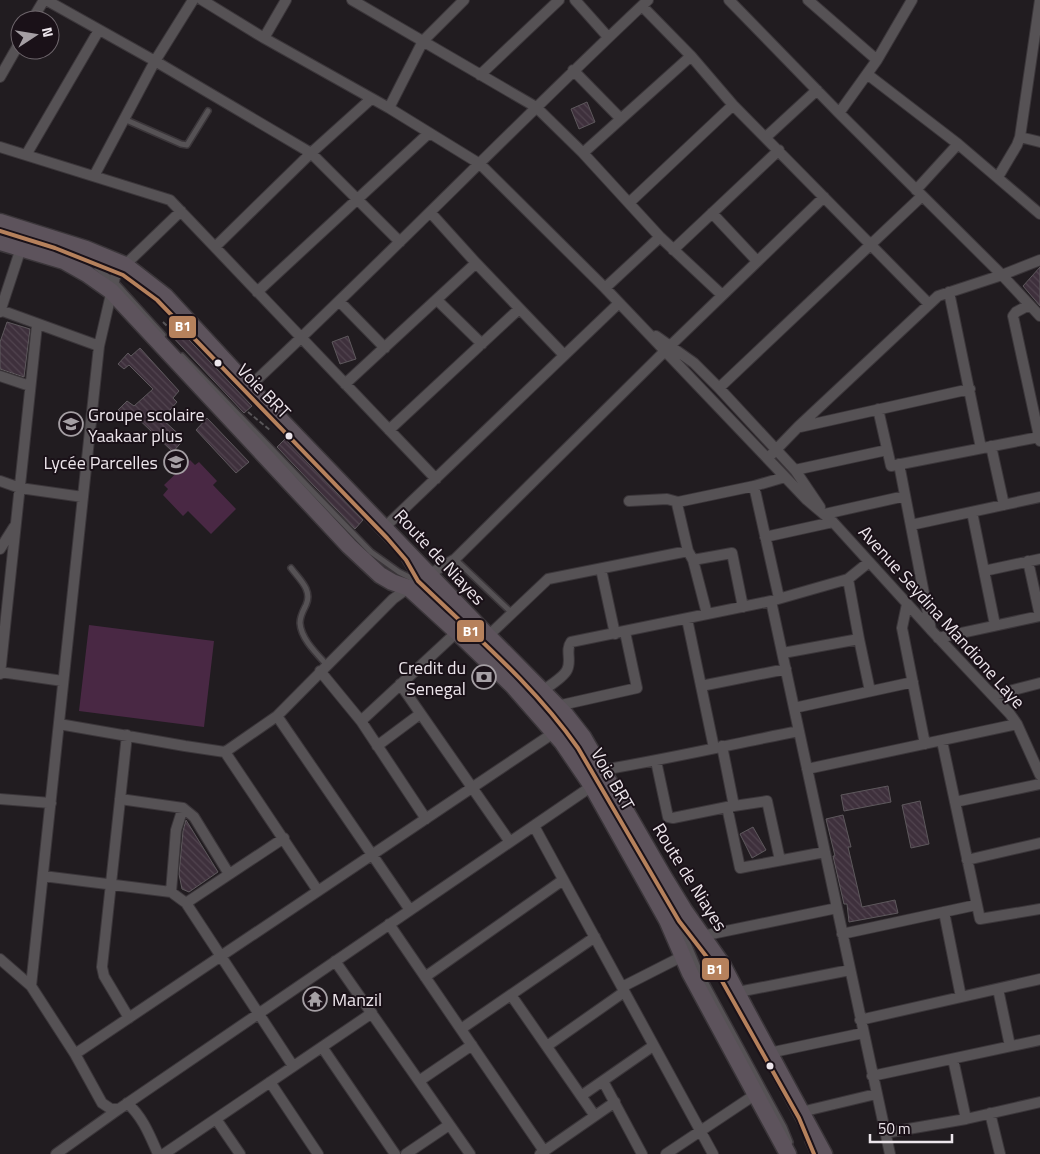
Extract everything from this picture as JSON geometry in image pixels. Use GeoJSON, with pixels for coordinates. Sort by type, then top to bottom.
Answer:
{"type":"FeatureCollection","features":[{"type":"Feature","properties":{"kind":"main road","name":"Route de Niayes"},"geometry":{"type":"LineString","coordinates":[[0,222],[86,250],[117,278],[355,551],[380,574],[392,582],[419,581],[488,636],[557,706],[583,737],[665,880],[722,964],[824,1154]]}},
{"type":"Feature","properties":{"kind":"main road","name":"Route de Niayes"},"geometry":{"type":"LineString","coordinates":[[0,242],[117,278],[165,296],[384,527],[419,581],[457,632],[513,686],[555,732],[592,786],[667,920],[690,973],[788,1154]]}},
{"type":"Feature","properties":{"kind":"street"},"geometry":{"type":"LineString","coordinates":[[45,0],[311,153],[400,242]]}},
{"type":"Feature","properties":{"kind":"street"},"geometry":{"type":"LineString","coordinates":[[94,176],[155,62],[193,0]]}},
{"type":"Feature","properties":{"kind":"street"},"geometry":{"type":"LineString","coordinates":[[202,0],[264,38],[389,108],[480,164],[644,329],[667,349],[807,500],[825,514]]}},
{"type":"Feature","properties":{"kind":"street"},"geometry":{"type":"LineString","coordinates":[[264,38],[286,0]]}},
{"type":"Feature","properties":{"kind":"street"},"geometry":{"type":"LineString","coordinates":[[352,0],[536,107],[584,153],[630,202],[660,238],[722,295]]}},
{"type":"Feature","properties":{"kind":"street"},"geometry":{"type":"LineString","coordinates":[[389,108],[423,41],[464,0]]}},
{"type":"Feature","properties":{"kind":"street"},"geometry":{"type":"LineString","coordinates":[[480,75],[559,0]]}},
{"type":"Feature","properties":{"kind":"street"},"geometry":{"type":"LineString","coordinates":[[575,0],[608,37]]}},
{"type":"Feature","properties":{"kind":"street"},"geometry":{"type":"LineString","coordinates":[[729,0],[1040,316]]}},
{"type":"Feature","properties":{"kind":"street"},"geometry":{"type":"LineString","coordinates":[[808,0],[877,60]]}},
{"type":"Feature","properties":{"kind":"street"},"geometry":{"type":"LineString","coordinates":[[839,113],[877,60],[912,0]]}},
{"type":"Feature","properties":{"kind":"street"},"geometry":{"type":"LineString","coordinates":[[998,177],[1018,145],[1020,137],[1036,47],[1040,0]]}},
{"type":"Feature","properties":{"kind":"street"},"geometry":{"type":"LineString","coordinates":[[250,387],[340,302],[573,70],[645,3],[733,105],[766,136],[928,304]]}},
{"type":"Feature","properties":{"kind":"street"},"geometry":{"type":"LineString","coordinates":[[26,155],[99,30]]}},
{"type":"Feature","properties":{"kind":"street"},"geometry":{"type":"LineString","coordinates":[[584,153],[620,118],[691,56]]}},
{"type":"Feature","properties":{"kind":"street"},"geometry":{"type":"LineString","coordinates":[[0,77],[10,60]]}},
{"type":"Feature","properties":{"kind":"street"},"geometry":{"type":"LineString","coordinates":[[573,70],[620,118]]}},
{"type":"Feature","properties":{"kind":"street"},"geometry":{"type":"LineString","coordinates":[[867,74],[958,144],[1040,214]]}},
{"type":"Feature","properties":{"kind":"street"},"geometry":{"type":"LineString","coordinates":[[766,136],[817,90]]}},
{"type":"Feature","properties":{"kind":"street"},"geometry":{"type":"LineString","coordinates":[[216,247],[311,153],[371,99]]}},
{"type":"Feature","properties":{"kind":"street"},"geometry":{"type":"LineString","coordinates":[[630,202],[733,105]]}},
{"type":"Feature","properties":{"kind":"street"},"geometry":{"type":"LineString","coordinates":[[257,292],[429,132]]}},
{"type":"Feature","properties":{"kind":"street"},"geometry":{"type":"LineString","coordinates":[[1020,137],[1040,142]]}},
{"type":"Feature","properties":{"kind":"street"},"geometry":{"type":"LineString","coordinates":[[720,388],[872,245],[919,193],[958,144]]}},
{"type":"Feature","properties":{"kind":"street"},"geometry":{"type":"LineString","coordinates":[[0,147],[170,200],[436,479]]}},
{"type":"Feature","properties":{"kind":"street"},"geometry":{"type":"LineString","coordinates":[[673,250],[779,150]]}},
{"type":"Feature","properties":{"kind":"street"},"geometry":{"type":"LineString","coordinates":[[59,724],[225,752],[277,716],[393,600],[455,558],[824,197]]}},
{"type":"Feature","properties":{"kind":"street"},"geometry":{"type":"LineString","coordinates":[[31,986],[98,346],[117,278],[181,210]]}},
{"type":"Feature","properties":{"kind":"street"},"geometry":{"type":"LineString","coordinates":[[430,212],[564,355]]}},
{"type":"Feature","properties":{"kind":"street"},"geometry":{"type":"LineString","coordinates":[[712,213],[757,261]]}},
{"type":"Feature","properties":{"kind":"street"},"geometry":{"type":"LineString","coordinates":[[605,288],[660,238]]}},
{"type":"Feature","properties":{"kind":"street"},"geometry":{"type":"LineString","coordinates":[[20,248],[0,311],[98,346]]}},
{"type":"Feature","properties":{"kind":"street"},"geometry":{"type":"LineString","coordinates":[[768,458],[798,427],[938,296],[1002,276],[1040,260]]}},
{"type":"Feature","properties":{"kind":"street"},"geometry":{"type":"LineString","coordinates":[[345,384],[476,263]]}},
{"type":"Feature","properties":{"kind":"street"},"geometry":{"type":"LineString","coordinates":[[949,292],[970,389],[1004,505]]}},
{"type":"Feature","properties":{"kind":"street"},"geometry":{"type":"LineString","coordinates":[[437,300],[482,344]]}},
{"type":"Feature","properties":{"kind":"street"},"geometry":{"type":"LineString","coordinates":[[340,302],[385,348]]}},
{"type":"Feature","properties":{"kind":"street"},"geometry":{"type":"LineString","coordinates":[[384,527],[619,303]]}},
{"type":"Feature","properties":{"kind":"street"},"geometry":{"type":"LineString","coordinates":[[878,409],[890,466],[986,447],[1040,439],[1035,396],[1013,316],[1016,312],[1029,306]]}},
{"type":"Feature","properties":{"kind":"street"},"geometry":{"type":"LineString","coordinates":[[388,430],[519,309]]}},
{"type":"Feature","properties":{"kind":"street"},"geometry":{"type":"LineString","coordinates":[[37,325],[0,673],[63,681]]}},
{"type":"Feature","properties":{"kind":"street"},"geometry":{"type":"LineString","coordinates":[[667,349],[694,363],[720,388],[795,470],[825,514]]}},
{"type":"Feature","properties":{"kind":"street"},"geometry":{"type":"LineString","coordinates":[[0,376],[30,386]]}},
{"type":"Feature","properties":{"kind":"street"},"geometry":{"type":"LineString","coordinates":[[798,427],[970,389]]}},
{"type":"Feature","properties":{"kind":"street"},"geometry":{"type":"LineString","coordinates":[[795,470],[886,450]]}},
{"type":"Feature","properties":{"kind":"street"},"geometry":{"type":"LineString","coordinates":[[899,464],[935,634],[1040,616],[1028,561]]}},
{"type":"Feature","properties":{"kind":"street"},"geometry":{"type":"LineString","coordinates":[[629,501],[667,499],[678,502],[754,486],[785,477]]}},
{"type":"Feature","properties":{"kind":"street"},"geometry":{"type":"LineString","coordinates":[[0,481],[20,488],[83,497]]}},
{"type":"Feature","properties":{"kind":"street"},"geometry":{"type":"LineString","coordinates":[[754,486],[765,537],[782,654],[890,1154]]}},
{"type":"Feature","properties":{"kind":"street"},"geometry":{"type":"LineString","coordinates":[[825,514],[905,496]]}},
{"type":"Feature","properties":{"kind":"street"},"geometry":{"type":"LineString","coordinates":[[911,525],[1040,497]]}},
{"type":"Feature","properties":{"kind":"street"},"geometry":{"type":"LineString","coordinates":[[678,502],[690,556],[707,614]]}},
{"type":"Feature","properties":{"kind":"street"},"geometry":{"type":"LineString","coordinates":[[972,512],[995,625]]}},
{"type":"Feature","properties":{"kind":"street","name":"Avenue Seydina Mandione Laye"},"geometry":{"type":"LineString","coordinates":[[825,514],[994,695],[1017,724],[1040,774]]}},
{"type":"Feature","properties":{"kind":"street"},"geometry":{"type":"LineString","coordinates":[[765,537],[833,522]]}},
{"type":"Feature","properties":{"kind":"street"},"geometry":{"type":"LineString","coordinates":[[0,549],[16,525]]}},
{"type":"Feature","properties":{"kind":"street"},"geometry":{"type":"LineString","coordinates":[[488,636],[548,579],[690,556],[732,553],[743,607]]}},
{"type":"Feature","properties":{"kind":"street"},"geometry":{"type":"LineString","coordinates":[[984,570],[1040,559]]}},
{"type":"Feature","properties":{"kind":"street"},"geometry":{"type":"LineString","coordinates":[[542,691],[567,671],[570,660],[568,648],[571,642],[775,599],[848,579],[869,562]]}},
{"type":"Feature","properties":{"kind":"street"},"geometry":{"type":"LineString","coordinates":[[557,706],[637,688],[601,569]]}},
{"type":"Feature","properties":{"kind":"street"},"geometry":{"type":"LineString","coordinates":[[848,579],[870,691]]}},
{"type":"Feature","properties":{"kind":"street"},"geometry":{"type":"LineString","coordinates":[[907,604],[902,628],[925,744]]}},
{"type":"Feature","properties":{"kind":"street"},"geometry":{"type":"LineString","coordinates":[[686,619],[731,806],[740,868],[825,852]]}},
{"type":"Feature","properties":{"kind":"street"},"geometry":{"type":"LineString","coordinates":[[361,721],[457,632]]}},
{"type":"Feature","properties":{"kind":"street"},"geometry":{"type":"LineString","coordinates":[[782,654],[859,639]]}},
{"type":"Feature","properties":{"kind":"street"},"geometry":{"type":"LineString","coordinates":[[324,668],[426,819]]}},
{"type":"Feature","properties":{"kind":"street"},"geometry":{"type":"LineString","coordinates":[[701,686],[786,669]]}},
{"type":"Feature","properties":{"kind":"street"},"geometry":{"type":"LineString","coordinates":[[794,708],[912,682]]}},
{"type":"Feature","properties":{"kind":"street"},"geometry":{"type":"LineString","coordinates":[[994,695],[1040,683]]}},
{"type":"Feature","properties":{"kind":"street"},"geometry":{"type":"LineString","coordinates":[[400,684],[510,842]]}},
{"type":"Feature","properties":{"kind":"street"},"geometry":{"type":"LineString","coordinates":[[377,746],[420,714]]}},
{"type":"Feature","properties":{"kind":"street"},"geometry":{"type":"LineString","coordinates":[[277,716],[410,910]]}},
{"type":"Feature","properties":{"kind":"street"},"geometry":{"type":"LineString","coordinates":[[807,770],[1017,724]]}},
{"type":"Feature","properties":{"kind":"street"},"geometry":{"type":"LineString","coordinates":[[602,770],[656,761],[799,731]]}},
{"type":"Feature","properties":{"kind":"street"},"geometry":{"type":"LineString","coordinates":[[75,1054],[555,732]]}},
{"type":"Feature","properties":{"kind":"street"},"geometry":{"type":"LineString","coordinates":[[127,735],[103,971],[104,976],[129,1018]]}},
{"type":"Feature","properties":{"kind":"street"},"geometry":{"type":"LineString","coordinates":[[942,740],[980,920],[1040,909]]}},
{"type":"Feature","properties":{"kind":"street"},"geometry":{"type":"LineString","coordinates":[[225,752],[318,891]]}},
{"type":"Feature","properties":{"kind":"street"},"geometry":{"type":"LineString","coordinates":[[656,761],[668,817],[673,818],[767,800],[780,860]]}},
{"type":"Feature","properties":{"kind":"street"},"geometry":{"type":"LineString","coordinates":[[955,802],[1040,784]]}},
{"type":"Feature","properties":{"kind":"street"},"geometry":{"type":"LineString","coordinates":[[56,1154],[123,1106],[592,786]]}},
{"type":"Feature","properties":{"kind":"street"},"geometry":{"type":"LineString","coordinates":[[0,799],[51,803]]}},
{"type":"Feature","properties":{"kind":"street"},"geometry":{"type":"LineString","coordinates":[[120,800],[183,808],[194,817],[229,874]]}},
{"type":"Feature","properties":{"kind":"street"},"geometry":{"type":"LineString","coordinates":[[171,892],[176,830],[183,808]]}},
{"type":"Feature","properties":{"kind":"street"},"geometry":{"type":"LineString","coordinates":[[534,826],[713,1154]]}},
{"type":"Feature","properties":{"kind":"street"},"geometry":{"type":"LineString","coordinates":[[186,902],[284,838]]}},
{"type":"Feature","properties":{"kind":"street"},"geometry":{"type":"LineString","coordinates":[[967,860],[1040,843]]}},
{"type":"Feature","properties":{"kind":"street"},"geometry":{"type":"LineString","coordinates":[[43,876],[171,892],[186,902],[293,1066]]}},
{"type":"Feature","properties":{"kind":"street"},"geometry":{"type":"LineString","coordinates":[[425,977],[563,880]]}},
{"type":"Feature","properties":{"kind":"street"},"geometry":{"type":"LineString","coordinates":[[842,934],[976,904]]}},
{"type":"Feature","properties":{"kind":"street"},"geometry":{"type":"LineString","coordinates":[[702,936],[837,908]]}},
{"type":"Feature","properties":{"kind":"street"},"geometry":{"type":"LineString","coordinates":[[944,912],[961,998]]}},
{"type":"Feature","properties":{"kind":"street"},"geometry":{"type":"LineString","coordinates":[[389,924],[542,1152],[614,1102]]}},
{"type":"Feature","properties":{"kind":"street"},"geometry":{"type":"LineString","coordinates":[[461,1029],[595,937]]}},
{"type":"Feature","properties":{"kind":"street"},"geometry":{"type":"LineString","coordinates":[[547,1046],[623,990],[683,956]]}},
{"type":"Feature","properties":{"kind":"street"},"geometry":{"type":"LineString","coordinates":[[0,959],[31,986],[75,1054],[102,1103],[111,1109],[123,1106],[135,1110],[142,1120],[158,1154]]}},
{"type":"Feature","properties":{"kind":"street"},"geometry":{"type":"LineString","coordinates":[[336,961],[470,1154]]}},
{"type":"Feature","properties":{"kind":"street"},"geometry":{"type":"LineString","coordinates":[[738,992],[850,970]]}},
{"type":"Feature","properties":{"kind":"street"},"geometry":{"type":"LineString","coordinates":[[860,1020],[1040,979]]}},
{"type":"Feature","properties":{"kind":"street"},"geometry":{"type":"LineString","coordinates":[[998,989],[1010,1046]]}},
{"type":"Feature","properties":{"kind":"street"},"geometry":{"type":"LineString","coordinates":[[511,995],[595,1116]]}},
{"type":"Feature","properties":{"kind":"street"},"geometry":{"type":"LineString","coordinates":[[164,1154],[372,1013]]}},
{"type":"Feature","properties":{"kind":"street"},"geometry":{"type":"LineString","coordinates":[[769,1053],[863,1033]]}},
{"type":"Feature","properties":{"kind":"street"},"geometry":{"type":"LineString","coordinates":[[872,1076],[1040,1040]]}},
{"type":"Feature","properties":{"kind":"street"},"geometry":{"type":"LineString","coordinates":[[419,1081],[472,1045]]}},
{"type":"Feature","properties":{"kind":"street"},"geometry":{"type":"LineString","coordinates":[[581,1096],[653,1046]]}},
{"type":"Feature","properties":{"kind":"street"},"geometry":{"type":"LineString","coordinates":[[322,1047],[395,1154]]}},
{"type":"Feature","properties":{"kind":"street"},"geometry":{"type":"LineString","coordinates":[[954,1059],[966,1119]]}},
{"type":"Feature","properties":{"kind":"street"},"geometry":{"type":"LineString","coordinates":[[603,1081],[642,1154]]}},
{"type":"Feature","properties":{"kind":"street"},"geometry":{"type":"LineString","coordinates":[[270,1082],[318,1154]]}},
{"type":"Feature","properties":{"kind":"street"},"geometry":{"type":"LineString","coordinates":[[666,1154],[756,1094]]}},
{"type":"Feature","properties":{"kind":"street"},"geometry":{"type":"LineString","coordinates":[[801,1112],[876,1094]]}},
{"type":"Feature","properties":{"kind":"street"},"geometry":{"type":"LineString","coordinates":[[885,1133],[966,1119],[1040,1102]]}},
{"type":"Feature","properties":{"kind":"street"},"geometry":{"type":"LineString","coordinates":[[990,1113],[1000,1154]]}},
{"type":"Feature","properties":{"kind":"street"},"geometry":{"type":"LineString","coordinates":[[216,1119],[240,1154]]}},
{"type":"Feature","properties":{"kind":"street"},"geometry":{"type":"LineString","coordinates":[[406,1154],[449,1125]]}},
{"type":"Feature","properties":{"kind":"lane"},"geometry":{"type":"LineString","coordinates":[[124,119],[186,145],[208,112]]}},
{"type":"Feature","properties":{"kind":"lane","name":"Voie BRT"},"geometry":{"type":"LineString","coordinates":[[0,230],[55,248],[93,264],[117,278],[140,286],[171,314],[387,538],[406,560],[419,581],[528,687],[560,722],[603,789],[680,921],[714,965],[799,1118],[814,1154]]}},
{"type":"Feature","properties":{"kind":"lane","name":"Voie BRT"},"geometry":{"type":"LineString","coordinates":[[93,264],[117,278],[169,341]]}},
{"type":"Feature","properties":{"kind":"lane","name":"Voie BRT"},"geometry":{"type":"LineString","coordinates":[[175,348],[371,552],[399,572],[419,581]]}},
{"type":"Feature","properties":{"kind":"lane"},"geometry":{"type":"LineString","coordinates":[[455,558],[512,613]]}},
{"type":"Feature","properties":{"kind":"lane"},"geometry":{"type":"LineString","coordinates":[[291,568],[307,588],[309,600],[301,614],[300,624],[305,638],[324,668]]}},
{"type":"Feature","properties":{"kind":"lane","name":"Voie BRT"},"geometry":{"type":"LineString","coordinates":[[680,921],[700,972],[784,1127],[794,1154]]}},
{"type":"Feature","properties":{"kind":"path"},"geometry":{"type":"LineString","coordinates":[[247,411],[276,435]]}},
{"type":"Feature","properties":{"kind":"shaded area"},"geometry":{"type":"Polygon","coordinates":[[[190,460],[195,465],[199,462],[217,481],[213,485],[236,509],[211,534],[188,511],[183,516],[163,495],[168,489],[164,485],[190,460]]]}},
{"type":"Feature","properties":{"kind":"shaded area"},"geometry":{"type":"Polygon","coordinates":[[[89,625],[214,641],[204,727],[79,711],[89,625]]]}},
{"type":"Feature","properties":{"kind":"building"},"geometry":{"type":"Polygon","coordinates":[[[587,102],[595,122],[579,129],[571,109],[587,102]]]}},
{"type":"Feature","properties":{"kind":"building"},"geometry":{"type":"Polygon","coordinates":[[[1040,267],[1040,306],[1023,286],[1040,267]]]}},
{"type":"Feature","properties":{"kind":"building"},"geometry":{"type":"Polygon","coordinates":[[[7,322],[30,329],[24,377],[0,369],[0,342],[7,322]]]}},
{"type":"Feature","properties":{"kind":"building"},"geometry":{"type":"Polygon","coordinates":[[[175,325],[252,406],[244,413],[168,332],[175,325]]]}},
{"type":"Feature","properties":{"kind":"building"},"geometry":{"type":"Polygon","coordinates":[[[348,336],[356,359],[340,364],[332,342],[348,336]]]}},
{"type":"Feature","properties":{"kind":"building"},"geometry":{"type":"Polygon","coordinates":[[[140,348],[179,391],[173,398],[177,402],[162,419],[184,439],[173,452],[131,412],[127,415],[118,410],[127,401],[134,406],[153,389],[129,365],[124,369],[118,364],[128,353],[131,356],[140,348]]]}},
{"type":"Feature","properties":{"kind":"building"},"geometry":{"type":"Polygon","coordinates":[[[207,418],[249,462],[236,473],[196,430],[207,418]]]}},
{"type":"Feature","properties":{"kind":"building"},"geometry":{"type":"Polygon","coordinates":[[[285,439],[363,520],[355,529],[277,447],[285,439]]]}},
{"type":"Feature","properties":{"kind":"building"},"geometry":{"type":"Polygon","coordinates":[[[888,786],[891,802],[844,811],[841,795],[888,786]]]}},
{"type":"Feature","properties":{"kind":"building"},"geometry":{"type":"Polygon","coordinates":[[[920,801],[929,844],[911,848],[902,805],[920,801]]]}},
{"type":"Feature","properties":{"kind":"building"},"geometry":{"type":"Polygon","coordinates":[[[843,815],[851,847],[848,847],[862,907],[895,900],[898,913],[849,922],[847,904],[844,904],[826,819],[843,815]]]}},
{"type":"Feature","properties":{"kind":"building"},"geometry":{"type":"Polygon","coordinates":[[[186,820],[218,872],[189,892],[182,889],[179,874],[183,831],[186,820]]]}},
{"type":"Feature","properties":{"kind":"building"},"geometry":{"type":"Polygon","coordinates":[[[753,827],[766,850],[752,858],[740,834],[753,827]]]}},
{"type":"Feature","properties":{"kind":"transit line","name":"B1"},"geometry":{"type":"LineString","coordinates":[[0,231],[55,248],[123,275],[157,300],[387,538],[406,560],[418,581],[523,681],[578,748],[679,921],[713,965],[799,1118],[814,1154]]}},
{"type":"Feature","properties":{"kind":"place","name":"Groupe scolaire Yaakaar plus"},"geometry":{"type":"Point","coordinates":[71,424]}},
{"type":"Feature","properties":{"kind":"place","name":"Lycée Parcelles"},"geometry":{"type":"Point","coordinates":[176,462]}},
{"type":"Feature","properties":{"kind":"place","name":"Credit du Senegal"},"geometry":{"type":"Point","coordinates":[484,677]}},
{"type":"Feature","properties":{"kind":"place","name":"Manzil"},"geometry":{"type":"Point","coordinates":[315,999]}}]}
